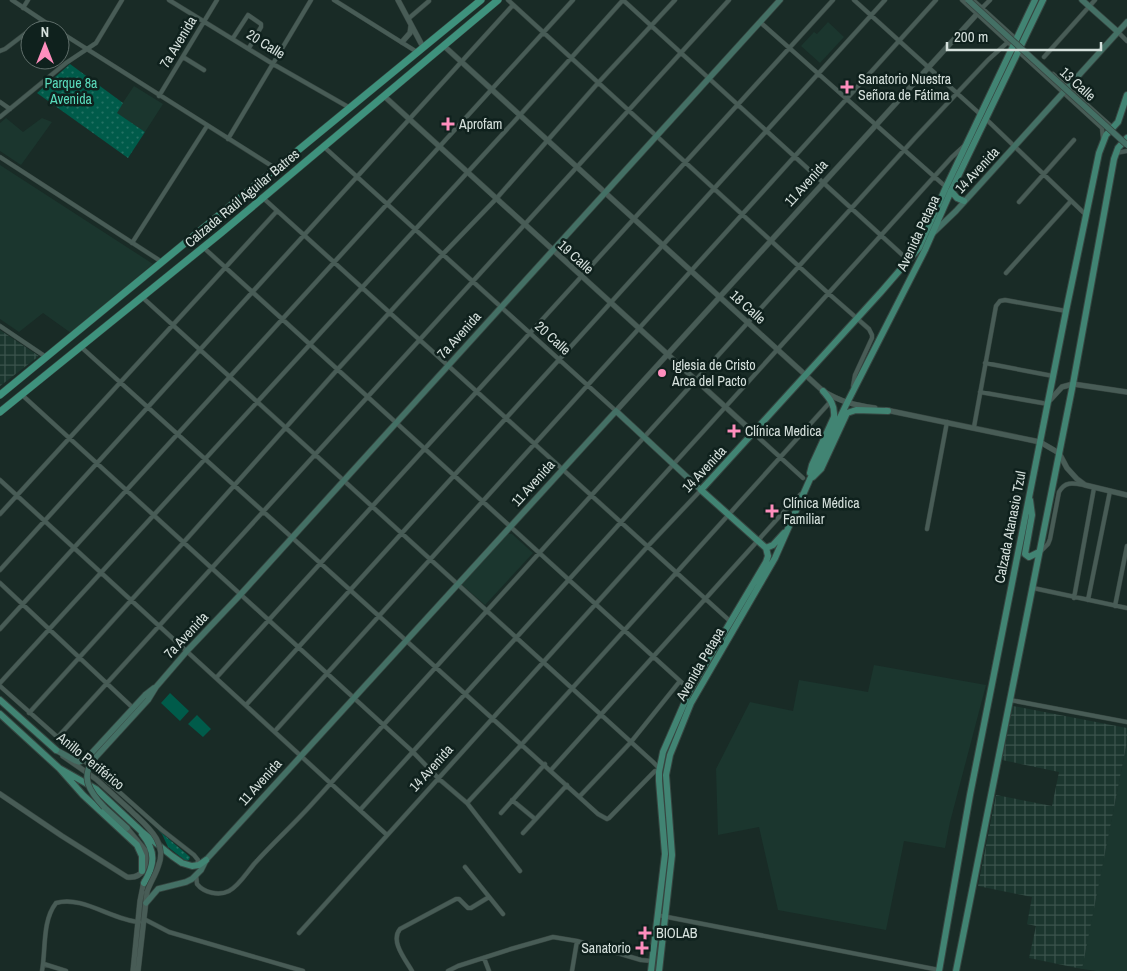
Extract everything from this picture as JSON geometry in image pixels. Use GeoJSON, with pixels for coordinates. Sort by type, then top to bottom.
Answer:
{"type":"FeatureCollection","features":[{"type":"Feature","properties":{"kind":"highway","name":"Calzada Raúl Aguilar Batres"},"geometry":{"type":"LineString","coordinates":[[0,396],[481,0]]}},
{"type":"Feature","properties":{"kind":"highway","name":"Calzada Raúl Aguilar Batres"},"geometry":{"type":"LineString","coordinates":[[0,412],[203,247],[498,0]]}},
{"type":"Feature","properties":{"kind":"main road","name":"7a Avenida"},"geometry":{"type":"LineString","coordinates":[[127,828],[91,792],[88,785],[88,770],[95,758],[148,700],[156,687],[187,651],[344,481],[780,0]]}},
{"type":"Feature","properties":{"kind":"main road","name":"13 Calle"},"geometry":{"type":"LineString","coordinates":[[968,0],[1127,140]]}},
{"type":"Feature","properties":{"kind":"main road","name":"Avenida Petapa"},"geometry":{"type":"LineString","coordinates":[[651,971],[665,854],[659,770],[671,732],[690,690],[775,558],[805,490],[807,479],[933,234],[948,189],[967,143],[1010,45],[1016,39],[1035,0]]}},
{"type":"Feature","properties":{"kind":"main road","name":"Avenida Petapa"},"geometry":{"type":"LineString","coordinates":[[919,248],[948,189],[987,120],[1043,0]]}},
{"type":"Feature","properties":{"kind":"main road"},"geometry":{"type":"LineString","coordinates":[[1082,0],[1118,32]]}},
{"type":"Feature","properties":{"kind":"main road","name":"14 Avenida"},"geometry":{"type":"LineString","coordinates":[[701,490],[756,436],[806,375],[908,260],[1127,22]]}},
{"type":"Feature","properties":{"kind":"main road","name":"Calzada Atanasio Tzul"},"geometry":{"type":"LineString","coordinates":[[939,970],[970,795],[1099,153],[1106,135],[1120,116],[1127,95]]}},
{"type":"Feature","properties":{"kind":"main road"},"geometry":{"type":"LineString","coordinates":[[958,971],[958,961],[1060,453],[1116,153],[1127,140]]}},
{"type":"Feature","properties":{"kind":"main road"},"geometry":{"type":"LineString","coordinates":[[948,189],[956,198],[964,201]]}},
{"type":"Feature","properties":{"kind":"main road"},"geometry":{"type":"LineString","coordinates":[[807,479],[834,417],[835,410],[823,391]]}},
{"type":"Feature","properties":{"kind":"main road"},"geometry":{"type":"LineString","coordinates":[[807,479],[820,468],[847,413],[856,410],[888,410]]}},
{"type":"Feature","properties":{"kind":"main road","name":"20 Calle"},"geometry":{"type":"LineString","coordinates":[[616,411],[766,548]]}},
{"type":"Feature","properties":{"kind":"main road","name":"11 Avenida"},"geometry":{"type":"LineString","coordinates":[[196,875],[206,860],[616,411]]}},
{"type":"Feature","properties":{"kind":"main road"},"geometry":{"type":"LineString","coordinates":[[1030,494],[1032,514],[1025,554],[1029,558],[1039,552]]}},
{"type":"Feature","properties":{"kind":"main road"},"geometry":{"type":"LineString","coordinates":[[766,548],[773,545],[787,530]]}},
{"type":"Feature","properties":{"kind":"main road","name":"Avenida Petapa"},"geometry":{"type":"LineString","coordinates":[[659,971],[672,855],[666,775],[667,764],[678,731],[691,703],[766,562],[768,556],[766,548]]}},
{"type":"Feature","properties":{"kind":"main road","name":"7a Avenida"},"geometry":{"type":"LineString","coordinates":[[83,761],[145,694],[156,687]]}},
{"type":"Feature","properties":{"kind":"main road","name":"Anillo Periférico"},"geometry":{"type":"LineString","coordinates":[[0,700],[56,750]]}},
{"type":"Feature","properties":{"kind":"main road","name":"Anillo Periférico"},"geometry":{"type":"LineString","coordinates":[[0,714],[59,768],[96,789],[141,831],[182,862],[197,866]]}},
{"type":"Feature","properties":{"kind":"main road"},"geometry":{"type":"LineString","coordinates":[[56,750],[76,761],[83,761]]}},
{"type":"Feature","properties":{"kind":"main road"},"geometry":{"type":"LineString","coordinates":[[59,768],[83,795],[137,845],[142,856],[142,871]]}},
{"type":"Feature","properties":{"kind":"main road"},"geometry":{"type":"LineString","coordinates":[[141,831],[150,844],[152,853],[149,872],[144,883]]}},
{"type":"Feature","properties":{"kind":"main road"},"geometry":{"type":"LineString","coordinates":[[197,866],[206,860]]}},
{"type":"Feature","properties":{"kind":"main road"},"geometry":{"type":"LineString","coordinates":[[146,903],[158,889],[186,882],[196,875]]}},
{"type":"Feature","properties":{"kind":"street"},"geometry":{"type":"LineString","coordinates":[[12,0],[41,20]]}},
{"type":"Feature","properties":{"kind":"street"},"geometry":{"type":"LineString","coordinates":[[23,8],[28,0]]}},
{"type":"Feature","properties":{"kind":"street"},"geometry":{"type":"LineString","coordinates":[[0,117],[66,63],[96,43],[122,0]]}},
{"type":"Feature","properties":{"kind":"street","name":"20 Calle"},"geometry":{"type":"LineString","coordinates":[[169,0],[273,64],[350,108]]}},
{"type":"Feature","properties":{"kind":"street","name":"7a Avenida"},"geometry":{"type":"LineString","coordinates":[[159,96],[218,0]]}},
{"type":"Feature","properties":{"kind":"street"},"geometry":{"type":"LineString","coordinates":[[228,139],[311,0]]}},
{"type":"Feature","properties":{"kind":"street"},"geometry":{"type":"LineString","coordinates":[[334,0],[417,52]]}},
{"type":"Feature","properties":{"kind":"street"},"geometry":{"type":"LineString","coordinates":[[398,0],[424,47]]}},
{"type":"Feature","properties":{"kind":"street"},"geometry":{"type":"LineString","coordinates":[[508,0],[857,318]]}},
{"type":"Feature","properties":{"kind":"street"},"geometry":{"type":"LineString","coordinates":[[0,629],[573,0]]}},
{"type":"Feature","properties":{"kind":"street"},"geometry":{"type":"LineString","coordinates":[[197,866],[198,860],[194,855],[162,830],[83,761],[0,685],[623,0],[882,234],[908,260]]}},
{"type":"Feature","properties":{"kind":"street"},"geometry":{"type":"LineString","coordinates":[[29,713],[285,427],[443,254],[496,199],[598,83],[675,0]]}},
{"type":"Feature","properties":{"kind":"street"},"geometry":{"type":"LineString","coordinates":[[57,738],[729,0]]}},
{"type":"Feature","properties":{"kind":"street"},"geometry":{"type":"LineString","coordinates":[[216,678],[833,0]]}},
{"type":"Feature","properties":{"kind":"street"},"geometry":{"type":"LineString","coordinates":[[854,0],[987,120],[1086,215]]}},
{"type":"Feature","properties":{"kind":"street"},"geometry":{"type":"LineString","coordinates":[[246,705],[885,0]]}},
{"type":"Feature","properties":{"kind":"street"},"geometry":{"type":"LineString","coordinates":[[275,731],[936,0]]}},
{"type":"Feature","properties":{"kind":"street"},"geometry":{"type":"LineString","coordinates":[[196,875],[197,884],[205,891],[213,893],[232,890],[383,726],[904,150],[988,60],[1010,45],[962,0]]}},
{"type":"Feature","properties":{"kind":"street"},"geometry":{"type":"LineString","coordinates":[[974,0],[1016,39]]}},
{"type":"Feature","properties":{"kind":"street"},"geometry":{"type":"LineString","coordinates":[[982,8],[990,0]]}},
{"type":"Feature","properties":{"kind":"street"},"geometry":{"type":"LineString","coordinates":[[1044,57],[1094,0]]}},
{"type":"Feature","properties":{"kind":"street"},"geometry":{"type":"LineString","coordinates":[[408,19],[429,2]]}},
{"type":"Feature","properties":{"kind":"street"},"geometry":{"type":"LineString","coordinates":[[0,570],[513,5]]}},
{"type":"Feature","properties":{"kind":"street","name":"11 Avenida"},"geometry":{"type":"LineString","coordinates":[[616,411],[977,14]]}},
{"type":"Feature","properties":{"kind":"street"},"geometry":{"type":"LineString","coordinates":[[233,38],[248,15],[261,24],[249,48]]}},
{"type":"Feature","properties":{"kind":"street"},"geometry":{"type":"LineString","coordinates":[[760,22],[948,189]]}},
{"type":"Feature","properties":{"kind":"street"},"geometry":{"type":"LineString","coordinates":[[402,42],[410,33],[411,26]]}},
{"type":"Feature","properties":{"kind":"street"},"geometry":{"type":"LineString","coordinates":[[1118,32],[1127,41]]}},
{"type":"Feature","properties":{"kind":"street"},"geometry":{"type":"LineString","coordinates":[[0,51],[6,49],[20,38]]}},
{"type":"Feature","properties":{"kind":"street"},"geometry":{"type":"LineString","coordinates":[[70,38],[275,168]]}},
{"type":"Feature","properties":{"kind":"street"},"geometry":{"type":"LineString","coordinates":[[0,46],[6,49]]}},
{"type":"Feature","properties":{"kind":"street","name":"18 Calle"},"geometry":{"type":"LineString","coordinates":[[444,46],[823,391],[847,403],[974,427],[1040,442],[1060,453],[1068,468],[1085,486]]}},
{"type":"Feature","properties":{"kind":"street","name":"13 Calle"},"geometry":{"type":"LineString","coordinates":[[1020,49],[1068,87],[1113,128]]}},
{"type":"Feature","properties":{"kind":"street","name":"13 Calle"},"geometry":{"type":"LineString","coordinates":[[1020,49],[1062,92],[1102,128],[1103,143]]}},
{"type":"Feature","properties":{"kind":"street"},"geometry":{"type":"LineString","coordinates":[[183,57],[204,70]]}},
{"type":"Feature","properties":{"kind":"street","name":"19 Calle"},"geometry":{"type":"LineString","coordinates":[[384,96],[756,436],[807,479]]}},
{"type":"Feature","properties":{"kind":"street"},"geometry":{"type":"LineString","coordinates":[[0,102],[10,109]]}},
{"type":"Feature","properties":{"kind":"street"},"geometry":{"type":"LineString","coordinates":[[132,242],[207,126]]}},
{"type":"Feature","properties":{"kind":"street"},"geometry":{"type":"LineString","coordinates":[[1019,202],[1074,140]]}},
{"type":"Feature","properties":{"kind":"street"},"geometry":{"type":"LineString","coordinates":[[360,810],[934,176],[967,143]]}},
{"type":"Feature","properties":{"kind":"street","name":"20 Calle"},"geometry":{"type":"LineString","coordinates":[[323,146],[616,411]]}},
{"type":"Feature","properties":{"kind":"street"},"geometry":{"type":"LineString","coordinates":[[1116,153],[1127,151]]}},
{"type":"Feature","properties":{"kind":"street"},"geometry":{"type":"LineString","coordinates":[[0,158],[162,262]]}},
{"type":"Feature","properties":{"kind":"street"},"geometry":{"type":"LineString","coordinates":[[262,197],[733,624]]}},
{"type":"Feature","properties":{"kind":"street"},"geometry":{"type":"LineString","coordinates":[[1006,273],[1071,201]]}},
{"type":"Feature","properties":{"kind":"street"},"geometry":{"type":"LineString","coordinates":[[0,514],[277,211]]}},
{"type":"Feature","properties":{"kind":"street"},"geometry":{"type":"LineString","coordinates":[[203,247],[690,690]]}},
{"type":"Feature","properties":{"kind":"street"},"geometry":{"type":"LineString","coordinates":[[80,346],[545,764],[598,814],[607,819],[651,774],[659,770],[544,662],[142,297]]}},
{"type":"Feature","properties":{"kind":"street"},"geometry":{"type":"LineString","coordinates":[[974,427],[996,306],[1000,301],[1005,300],[1066,311]]}},
{"type":"Feature","properties":{"kind":"street","name":"Avenida Petapa"},"geometry":{"type":"LineString","coordinates":[[852,393],[855,375],[872,338],[871,332],[857,318]]}},
{"type":"Feature","properties":{"kind":"street"},"geometry":{"type":"LineString","coordinates":[[0,326],[47,357]]}},
{"type":"Feature","properties":{"kind":"street"},"geometry":{"type":"LineString","coordinates":[[985,363],[1053,376]]}},
{"type":"Feature","properties":{"kind":"street"},"geometry":{"type":"LineString","coordinates":[[980,392],[1048,404],[1062,387],[1073,384],[1127,392]]}},
{"type":"Feature","properties":{"kind":"street"},"geometry":{"type":"LineString","coordinates":[[21,394],[354,698],[439,779],[468,803],[520,871]]}},
{"type":"Feature","properties":{"kind":"street"},"geometry":{"type":"LineString","coordinates":[[468,803],[831,401]]}},
{"type":"Feature","properties":{"kind":"street"},"geometry":{"type":"LineString","coordinates":[[927,529],[947,422]]}},
{"type":"Feature","properties":{"kind":"street"},"geometry":{"type":"LineString","coordinates":[[0,480],[387,835]]}},
{"type":"Feature","properties":{"kind":"street"},"geometry":{"type":"LineString","coordinates":[[1039,552],[1048,544],[1050,539],[1059,492],[1066,484],[1070,483],[1127,494]]}},
{"type":"Feature","properties":{"kind":"street"},"geometry":{"type":"LineString","coordinates":[[1074,598],[1094,488]]}},
{"type":"Feature","properties":{"kind":"street","name":"14 Avenida"},"geometry":{"type":"LineString","coordinates":[[299,933],[648,546],[701,490]]}},
{"type":"Feature","properties":{"kind":"street"},"geometry":{"type":"LineString","coordinates":[[551,770],[805,490]]}},
{"type":"Feature","properties":{"kind":"street"},"geometry":{"type":"LineString","coordinates":[[1088,600],[1110,491]]}},
{"type":"Feature","properties":{"kind":"street"},"geometry":{"type":"LineString","coordinates":[[1114,606],[1127,546]]}},
{"type":"Feature","properties":{"kind":"street"},"geometry":{"type":"LineString","coordinates":[[0,583],[133,708]]}},
{"type":"Feature","properties":{"kind":"street"},"geometry":{"type":"LineString","coordinates":[[1033,588],[1127,608]]}},
{"type":"Feature","properties":{"kind":"street"},"geometry":{"type":"LineString","coordinates":[[580,796],[631,742],[680,681]]}},
{"type":"Feature","properties":{"kind":"street"},"geometry":{"type":"LineString","coordinates":[[1010,700],[1127,722]]}},
{"type":"Feature","properties":{"kind":"street","name":"Anillo Periférico"},"geometry":{"type":"LineString","coordinates":[[56,750],[96,779],[155,834],[160,846],[161,858],[151,880],[146,903]]}},
{"type":"Feature","properties":{"kind":"street"},"geometry":{"type":"LineString","coordinates":[[500,813],[545,764]]}},
{"type":"Feature","properties":{"kind":"street"},"geometry":{"type":"LineString","coordinates":[[523,833],[568,785]]}},
{"type":"Feature","properties":{"kind":"street"},"geometry":{"type":"LineString","coordinates":[[0,794],[127,877],[136,877],[142,871],[146,860],[145,850],[127,828]]}},
{"type":"Feature","properties":{"kind":"street"},"geometry":{"type":"LineString","coordinates":[[512,800],[535,819]]}},
{"type":"Feature","properties":{"kind":"street","name":"7a Avenida"},"geometry":{"type":"LineString","coordinates":[[127,828],[143,840],[148,850],[144,883]]}},
{"type":"Feature","properties":{"kind":"street"},"geometry":{"type":"LineString","coordinates":[[465,867],[503,914]]}},
{"type":"Feature","properties":{"kind":"street"},"geometry":{"type":"LineString","coordinates":[[138,971],[144,883]]}},
{"type":"Feature","properties":{"kind":"street"},"geometry":{"type":"LineString","coordinates":[[412,971],[396,943],[397,933],[400,929],[456,899],[459,899],[468,908],[472,908],[489,897]]}},
{"type":"Feature","properties":{"kind":"street"},"geometry":{"type":"LineString","coordinates":[[42,971],[50,911],[56,903],[71,900],[117,917],[142,921],[169,932],[302,971]]}},
{"type":"Feature","properties":{"kind":"street"},"geometry":{"type":"LineString","coordinates":[[133,971],[146,903]]}},
{"type":"Feature","properties":{"kind":"street"},"geometry":{"type":"LineString","coordinates":[[657,915],[939,970]]}},
{"type":"Feature","properties":{"kind":"street"},"geometry":{"type":"LineString","coordinates":[[448,971],[458,966],[546,939],[562,938],[652,962]]}},
{"type":"Feature","properties":{"kind":"street"},"geometry":{"type":"LineString","coordinates":[[572,971],[577,941]]}},
{"type":"Feature","properties":{"kind":"street"},"geometry":{"type":"LineString","coordinates":[[484,958],[489,971]]}},
{"type":"Feature","properties":{"kind":"street"},"geometry":{"type":"LineString","coordinates":[[44,964],[66,971]]}},
{"type":"Feature","properties":{"kind":"shaded area"},"geometry":{"type":"Polygon","coordinates":[[[828,22],[844,37],[820,63],[801,46],[814,32],[817,34],[828,22]]]}},
{"type":"Feature","properties":{"kind":"shaded area"},"geometry":{"type":"Polygon","coordinates":[[[134,86],[163,104],[145,132],[116,113],[134,86]]]}},
{"type":"Feature","properties":{"kind":"shaded area"},"geometry":{"type":"Polygon","coordinates":[[[6,118],[23,132],[42,118],[52,122],[21,165],[0,151],[0,123],[6,118]]]}},
{"type":"Feature","properties":{"kind":"shaded area"},"geometry":{"type":"Polygon","coordinates":[[[0,165],[153,264],[71,333],[43,313],[19,332],[0,319],[0,165]]]}},
{"type":"Feature","properties":{"kind":"shaded area"},"geometry":{"type":"Polygon","coordinates":[[[0,330],[39,356],[0,386],[0,330]]]}},
{"type":"Feature","properties":{"kind":"shaded area"},"geometry":{"type":"Polygon","coordinates":[[[507,534],[512,534],[533,553],[485,605],[461,584],[507,534]]]}},
{"type":"Feature","properties":{"kind":"shaded area"},"geometry":{"type":"Polygon","coordinates":[[[874,665],[986,685],[945,848],[904,841],[886,930],[778,910],[759,827],[718,835],[716,769],[750,702],[793,711],[799,680],[868,692],[874,665]]]}},
{"type":"Feature","properties":{"kind":"shaded area"},"geometry":{"type":"Polygon","coordinates":[[[1013,706],[1127,728],[1127,742],[1082,969],[1029,958],[1036,926],[1027,924],[1032,897],[978,886],[996,795],[1052,806],[1059,772],[1002,760],[1013,706]]]}},
{"type":"Feature","properties":{"kind":"shaded area"},"geometry":{"type":"Polygon","coordinates":[[[1127,742],[1127,971],[1082,969],[1082,967],[1127,742]]]}},
{"type":"Feature","properties":{"kind":"green space","name":"Parque 8a Avenida"},"geometry":{"type":"Polygon","coordinates":[[[70,64],[123,103],[117,113],[145,132],[128,158],[37,93],[63,70],[70,70],[70,64]]]}},
{"type":"Feature","properties":{"kind":"green space"},"geometry":{"type":"Polygon","coordinates":[[[170,693],[189,711],[180,721],[161,703],[170,693]]]}},
{"type":"Feature","properties":{"kind":"green space"},"geometry":{"type":"Polygon","coordinates":[[[197,715],[211,729],[203,737],[188,724],[197,715]]]}},
{"type":"Feature","properties":{"kind":"green space"},"geometry":{"type":"Polygon","coordinates":[[[157,829],[190,857],[189,860],[186,861],[168,847],[162,834],[157,829]]]}},
{"type":"Feature","properties":{"kind":"place","name":"Sanatorio Nuestra Señora de Fátima"},"geometry":{"type":"Point","coordinates":[847,87]}},
{"type":"Feature","properties":{"kind":"place","name":"Aprofam"},"geometry":{"type":"Point","coordinates":[448,124]}},
{"type":"Feature","properties":{"kind":"place","name":"Iglesia de Cristo Arca del Pacto"},"geometry":{"type":"Point","coordinates":[662,373]}},
{"type":"Feature","properties":{"kind":"place","name":"Clínica Medica"},"geometry":{"type":"Point","coordinates":[734,431]}},
{"type":"Feature","properties":{"kind":"place","name":"Clínica Médica Familiar"},"geometry":{"type":"Point","coordinates":[772,511]}},
{"type":"Feature","properties":{"kind":"place","name":"BIOLAB"},"geometry":{"type":"Point","coordinates":[645,933]}},
{"type":"Feature","properties":{"kind":"place","name":"Sanatorio"},"geometry":{"type":"Point","coordinates":[642,948]}}]}
